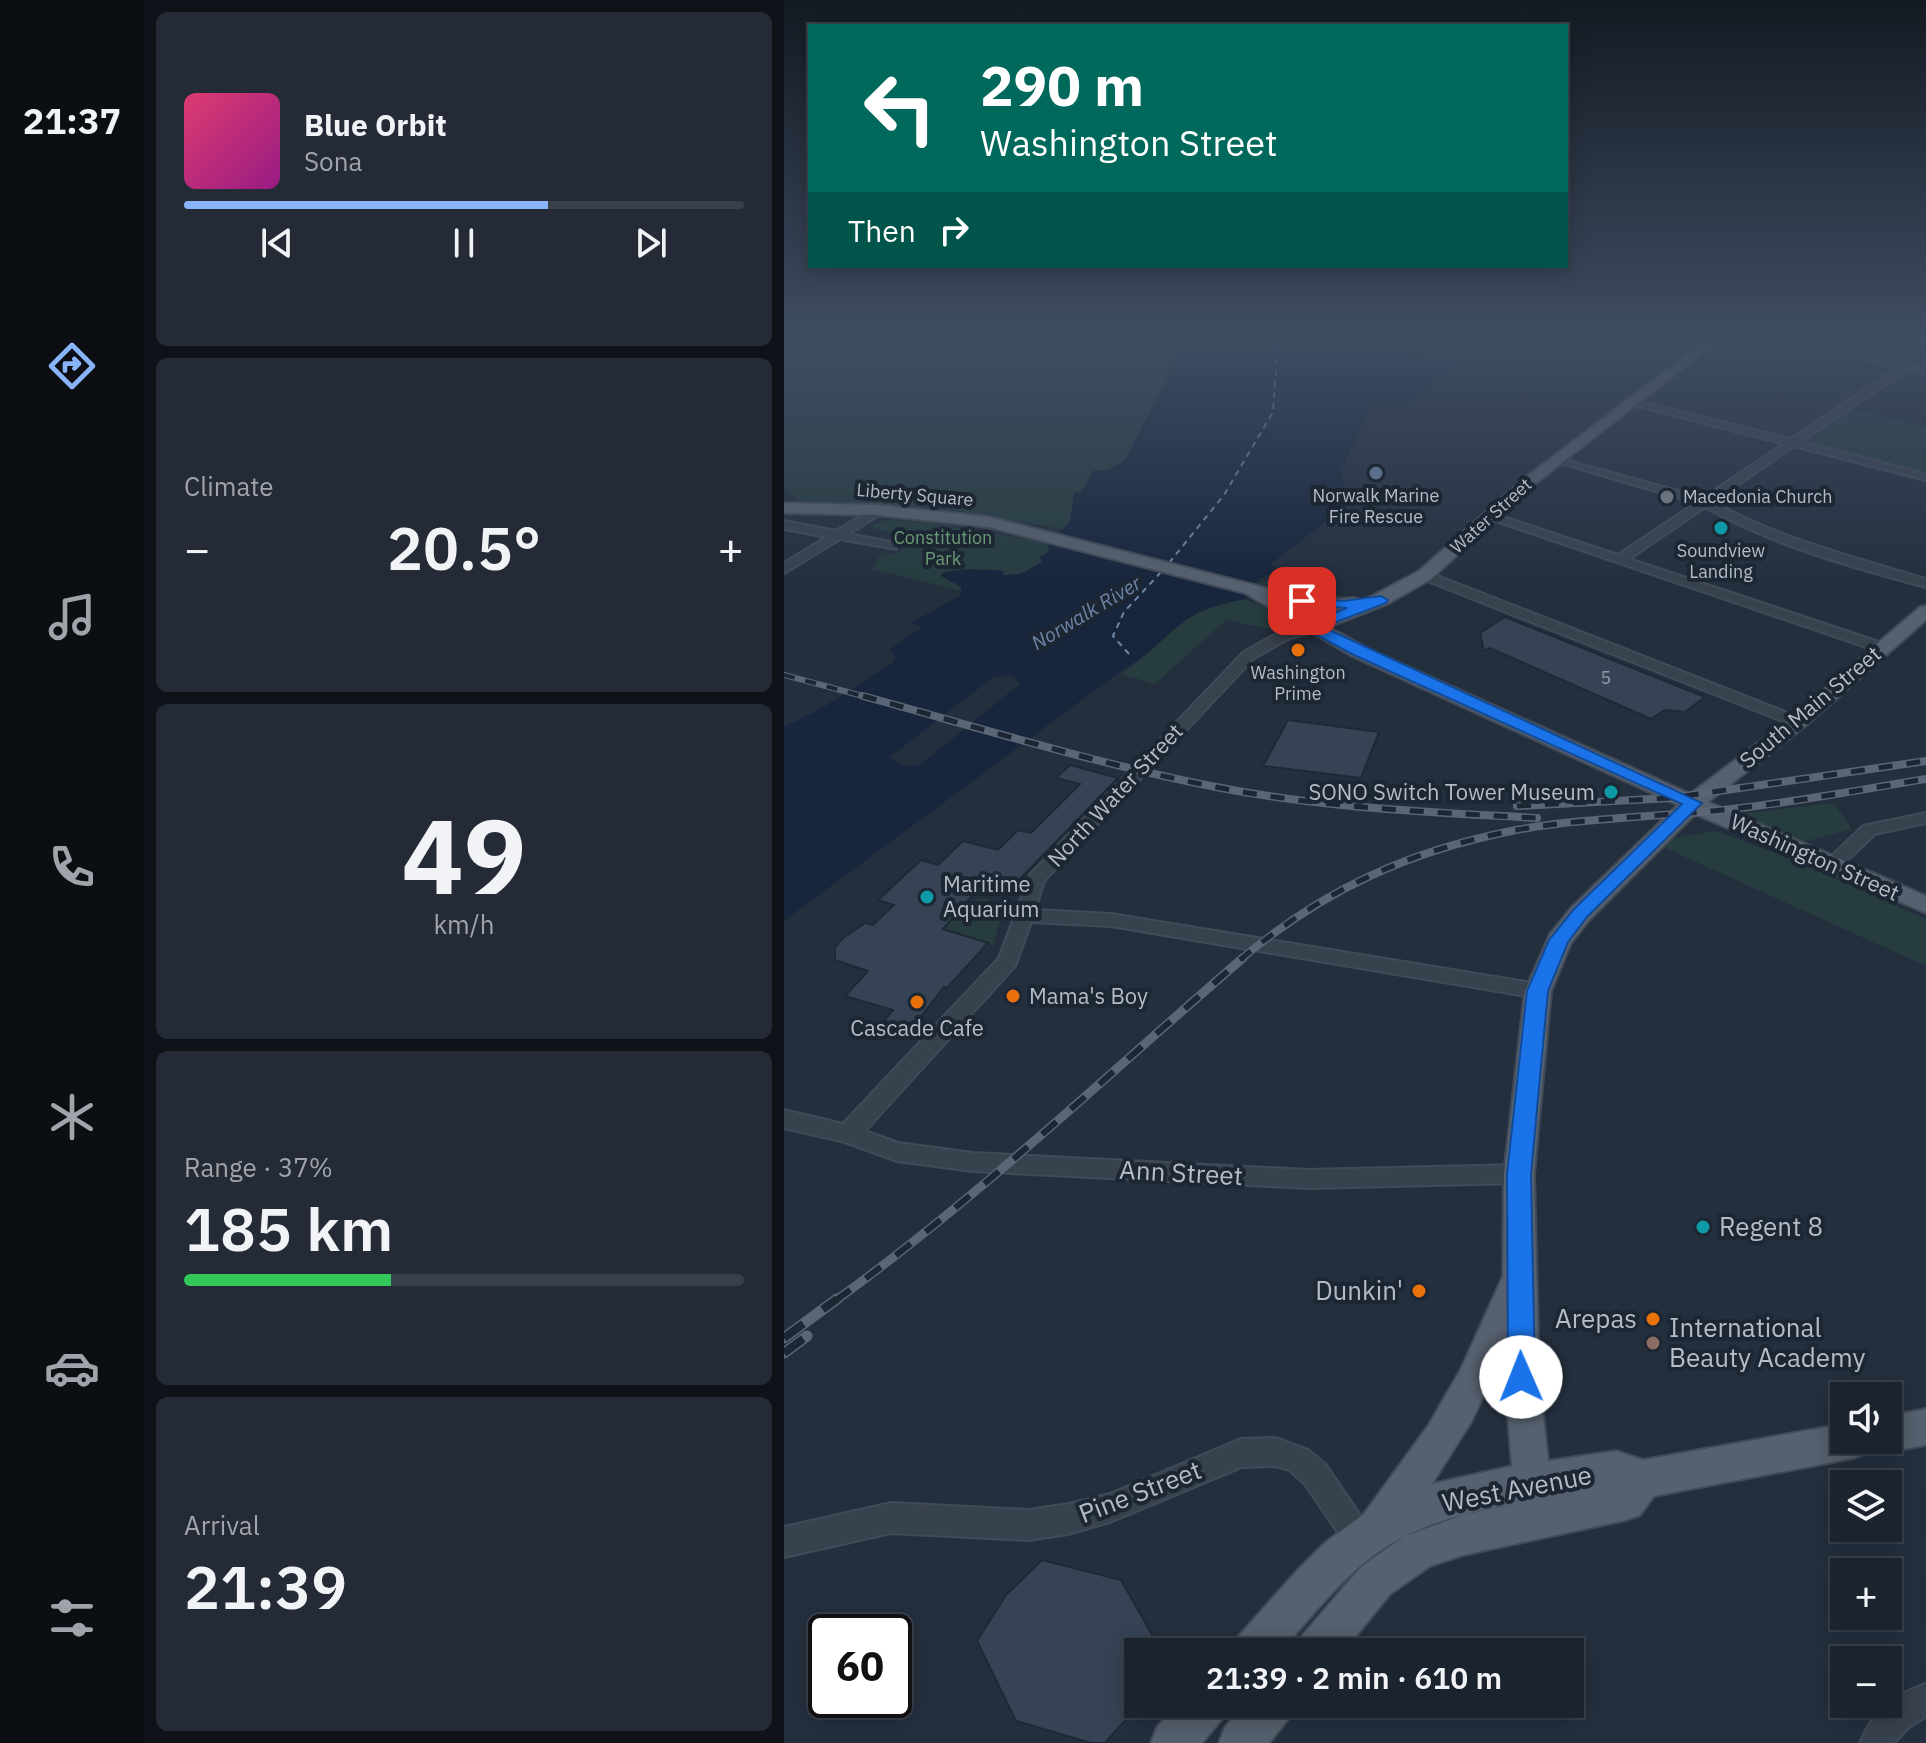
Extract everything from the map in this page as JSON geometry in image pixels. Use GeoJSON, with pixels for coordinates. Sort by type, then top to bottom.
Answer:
{"type":"FeatureCollection","features":[{"type":"Feature","properties":{"kind":"main road","name":"Water Street"},"geometry":{"type":"LineString","coordinates":[[1312,627],[1381,600],[1425,575],[1558,459],[1609,421]]}},
{"type":"Feature","properties":{"kind":"main road","name":"Liberty Square"},"geometry":{"type":"LineString","coordinates":[[785,507],[878,510],[989,522],[1252,591]]}},
{"type":"Feature","properties":{"kind":"main road","name":"Washington Street"},"geometry":{"type":"LineString","coordinates":[[1252,591],[1295,604],[1310,614],[1312,627]]}},
{"type":"Feature","properties":{"kind":"main road","name":"Washington Street"},"geometry":{"type":"LineString","coordinates":[[1252,591],[1359,652],[1926,905]]}},
{"type":"Feature","properties":{"kind":"main road","name":"Water Street"},"geometry":{"type":"LineString","coordinates":[[1271,595],[1325,605],[1381,600]]}},
{"type":"Feature","properties":{"kind":"main road","name":"South Main Street"},"geometry":{"type":"LineString","coordinates":[[1534,1502],[1521,1377],[1519,1174],[1538,991],[1559,940],[1581,913],[1693,803],[1798,722],[1880,647],[1926,611]]}},
{"type":"Feature","properties":{"kind":"main road"},"geometry":{"type":"LineString","coordinates":[[1367,1536],[1421,1473],[1458,1414],[1487,1359],[1520,1272]]}},
{"type":"Feature","properties":{"kind":"main road"},"geometry":{"type":"LineString","coordinates":[[1902,1431],[1926,1427]]}},
{"type":"Feature","properties":{"kind":"main road"},"geometry":{"type":"LineString","coordinates":[[1328,1638],[1376,1580],[1419,1550],[1463,1535],[1534,1502],[1626,1501],[1643,1479],[1830,1444]]}},
{"type":"Feature","properties":{"kind":"main road","name":"West Avenue"},"geometry":{"type":"LineString","coordinates":[[1266,1638],[1328,1568],[1367,1536],[1402,1516],[1452,1498],[1534,1502]]}},
{"type":"Feature","properties":{"kind":"main road"},"geometry":{"type":"LineString","coordinates":[[1173,1743],[1195,1718]]}},
{"type":"Feature","properties":{"kind":"main road"},"geometry":{"type":"LineString","coordinates":[[1241,1743],[1262,1718]]}},
{"type":"Feature","properties":{"kind":"street"},"geometry":{"type":"LineString","coordinates":[[1709,421],[1926,477]]}},
{"type":"Feature","properties":{"kind":"street"},"geometry":{"type":"LineString","coordinates":[[1621,559],[1824,421]]}},
{"type":"Feature","properties":{"kind":"street"},"geometry":{"type":"LineString","coordinates":[[1558,459],[1704,502],[1740,522],[1786,541],[1926,583]]}},
{"type":"Feature","properties":{"kind":"street"},"geometry":{"type":"LineString","coordinates":[[784,569],[878,510]]}},
{"type":"Feature","properties":{"kind":"street"},"geometry":{"type":"LineString","coordinates":[[1490,517],[1880,647]]}},
{"type":"Feature","properties":{"kind":"street"},"geometry":{"type":"LineString","coordinates":[[784,525],[892,546]]}},
{"type":"Feature","properties":{"kind":"street"},"geometry":{"type":"LineString","coordinates":[[1425,575],[1798,722]]}},
{"type":"Feature","properties":{"kind":"street","name":"North Water Street"},"geometry":{"type":"LineString","coordinates":[[848,1134],[1008,961],[1036,879],[1249,655],[1283,636],[1312,627]]}},
{"type":"Feature","properties":{"kind":"street"},"geometry":{"type":"LineString","coordinates":[[1832,865],[1869,830],[1926,818]]}},
{"type":"Feature","properties":{"kind":"street"},"geometry":{"type":"LineString","coordinates":[[1022,915],[1125,922],[1538,991]]}},
{"type":"Feature","properties":{"kind":"street"},"geometry":{"type":"LineString","coordinates":[[784,1119],[848,1134]]}},
{"type":"Feature","properties":{"kind":"street","name":"Ann Street"},"geometry":{"type":"LineString","coordinates":[[848,1134],[897,1152],[973,1162],[1307,1179],[1519,1174]]}},
{"type":"Feature","properties":{"kind":"street","name":"Pine Street"},"geometry":{"type":"LineString","coordinates":[[784,1542],[891,1518],[1029,1525],[1068,1519],[1110,1508],[1241,1453],[1276,1452],[1298,1460],[1315,1474],[1367,1536]]}},
{"type":"Feature","properties":{"kind":"street"},"geometry":{"type":"LineString","coordinates":[[1876,1743],[1881,1729],[1915,1703],[1926,1700]]}},
{"type":"Feature","properties":{"kind":"green space"},"geometry":{"type":"Polygon","coordinates":[[[784,421],[1145,421],[1125,460],[1108,470],[1096,470],[1082,491],[1074,493],[1070,522],[1063,529],[940,508],[800,501],[784,490],[784,421]]]}},
{"type":"Feature","properties":{"kind":"green space"},"geometry":{"type":"Polygon","coordinates":[[[1836,421],[1903,421],[1926,427],[1926,476],[1805,444],[1836,421]]]}},
{"type":"Feature","properties":{"kind":"green space","name":"Constitution Park"},"geometry":{"type":"Polygon","coordinates":[[[886,520],[935,523],[1048,543],[1049,550],[1038,566],[1012,577],[981,571],[950,578],[961,587],[961,591],[872,569],[882,552],[895,555],[918,539],[869,527],[886,520]]]}},
{"type":"Feature","properties":{"kind":"green space"},"geometry":{"type":"Polygon","coordinates":[[[1288,576],[1347,599],[1310,597],[1257,583],[1288,576]]]}},
{"type":"Feature","properties":{"kind":"green space"},"geometry":{"type":"Polygon","coordinates":[[[1245,599],[1273,611],[1281,623],[1270,629],[1226,620],[1155,684],[1121,674],[1192,616],[1245,599]]]}},
{"type":"Feature","properties":{"kind":"green space"},"geometry":{"type":"Polygon","coordinates":[[[1834,803],[1852,829],[1802,842],[1731,815],[1834,803]]]}},
{"type":"Feature","properties":{"kind":"green space"},"geometry":{"type":"Polygon","coordinates":[[[1716,831],[1799,862],[1926,919],[1926,966],[1652,842],[1716,831]]]}},
{"type":"Feature","properties":{"kind":"green space"},"geometry":{"type":"Polygon","coordinates":[[[976,899],[987,899],[1003,911],[993,945],[942,928],[965,905],[976,899]]]}},
{"type":"Feature","properties":{"kind":"water","name":"Norwalk River"},"geometry":{"type":"Polygon","coordinates":[[[1145,421],[1364,421],[1341,472],[1350,503],[1269,565],[1283,569],[1259,579],[1245,599],[1206,609],[1186,620],[1139,659],[784,921],[784,727],[822,708],[891,664],[896,656],[889,650],[922,627],[911,623],[961,595],[961,587],[941,576],[942,573],[980,569],[1003,571],[1004,575],[1021,574],[1042,562],[1040,557],[1049,551],[1048,543],[1070,522],[1074,493],[1082,491],[1093,471],[1108,470],[1125,460],[1145,421]]]}},
{"type":"Feature","properties":{"kind":"pier"},"geometry":{"type":"Polygon","coordinates":[[[1013,676],[1020,684],[920,765],[903,766],[890,757],[993,677],[1013,676]]]}},
{"type":"Feature","properties":{"kind":"building"},"geometry":{"type":"Polygon","coordinates":[[[1505,617],[1705,697],[1685,712],[1665,710],[1651,719],[1490,648],[1484,651],[1480,633],[1505,617]]]}},
{"type":"Feature","properties":{"kind":"building"},"geometry":{"type":"Polygon","coordinates":[[[1288,720],[1379,732],[1361,778],[1263,766],[1288,720]]]}},
{"type":"Feature","properties":{"kind":"building","name":"Maritime Aquarium"},"geometry":{"type":"Polygon","coordinates":[[[1070,765],[1118,778],[1012,887],[993,882],[979,893],[976,891],[943,929],[988,943],[947,988],[944,987],[913,1027],[884,1021],[893,1010],[845,996],[868,971],[835,960],[835,948],[842,939],[865,923],[873,925],[894,905],[878,900],[921,860],[938,865],[963,841],[998,850],[1018,830],[1031,833],[1080,784],[1056,778],[1070,765]]]}},
{"type":"Feature","properties":{"kind":"building"},"geometry":{"type":"Polygon","coordinates":[[[1042,1560],[1121,1580],[1154,1638],[1124,1638],[1124,1718],[1127,1718],[1105,1743],[1091,1743],[1016,1721],[977,1641],[1006,1595],[1042,1560]]]}},
{"type":"Feature","properties":{"kind":"ferry route"},"geometry":{"type":"LineString","coordinates":[[1169,563],[1224,495],[1267,421]]}},
{"type":"Feature","properties":{"kind":"ferry route"},"geometry":{"type":"LineString","coordinates":[[1129,654],[1113,636],[1124,612],[1162,571]]}},
{"type":"Feature","properties":{"kind":"railway"},"geometry":{"type":"LineString","coordinates":[[784,675],[870,698]]}},
{"type":"Feature","properties":{"kind":"railway"},"geometry":{"type":"LineString","coordinates":[[863,696],[1083,757],[1216,787],[1336,804],[1537,818]]}},
{"type":"Feature","properties":{"kind":"railway"},"geometry":{"type":"LineString","coordinates":[[1517,806],[1671,798],[1926,761]]}},
{"type":"Feature","properties":{"kind":"railway"},"geometry":{"type":"LineString","coordinates":[[1240,960],[1304,913],[1369,876],[1440,849],[1477,839],[1571,822],[1763,805],[1926,779]]}},
{"type":"Feature","properties":{"kind":"railway"},"geometry":{"type":"LineString","coordinates":[[835,1301],[941,1220],[1243,958]]}},
{"type":"Feature","properties":{"kind":"railway"},"geometry":{"type":"LineString","coordinates":[[784,1338],[837,1299]]}},
{"type":"Feature","properties":{"kind":"railway"},"geometry":{"type":"LineString","coordinates":[[784,1353],[807,1336]]}},
{"type":"Feature","properties":{"kind":"place","name":"Norwalk Marine Fire Rescue"},"geometry":{"type":"Point","coordinates":[1376,473]}},
{"type":"Feature","properties":{"kind":"place","name":"Macedonia Church"},"geometry":{"type":"Point","coordinates":[1667,497]}},
{"type":"Feature","properties":{"kind":"place","name":"Soundview Landing"},"geometry":{"type":"Point","coordinates":[1721,528]}},
{"type":"Feature","properties":{"kind":"place","name":"Washington Prime"},"geometry":{"type":"Point","coordinates":[1298,650]}},
{"type":"Feature","properties":{"kind":"place","name":"SONO Switch Tower Museum"},"geometry":{"type":"Point","coordinates":[1611,792]}},
{"type":"Feature","properties":{"kind":"place","name":"Maritime Aquarium"},"geometry":{"type":"Point","coordinates":[927,897]}},
{"type":"Feature","properties":{"kind":"place","name":"Mama's Boy"},"geometry":{"type":"Point","coordinates":[1013,996]}},
{"type":"Feature","properties":{"kind":"place","name":"Cascade Cafe"},"geometry":{"type":"Point","coordinates":[917,1002]}},
{"type":"Feature","properties":{"kind":"place","name":"Regent 8"},"geometry":{"type":"Point","coordinates":[1703,1227]}},
{"type":"Feature","properties":{"kind":"place","name":"Dunkin'"},"geometry":{"type":"Point","coordinates":[1419,1291]}},
{"type":"Feature","properties":{"kind":"place","name":"Arepas"},"geometry":{"type":"Point","coordinates":[1653,1319]}},
{"type":"Feature","properties":{"kind":"place","name":"International Beauty Academy"},"geometry":{"type":"Point","coordinates":[1653,1343]}},
{"type":"Feature","properties":{"kind":"route"},"geometry":{"type":"LineString","coordinates":[[1302,601],[1343,605],[1381,600],[1312,627],[1359,652],[1693,803],[1581,913],[1559,940],[1538,991],[1519,1174],[1521,1377]]}}]}
